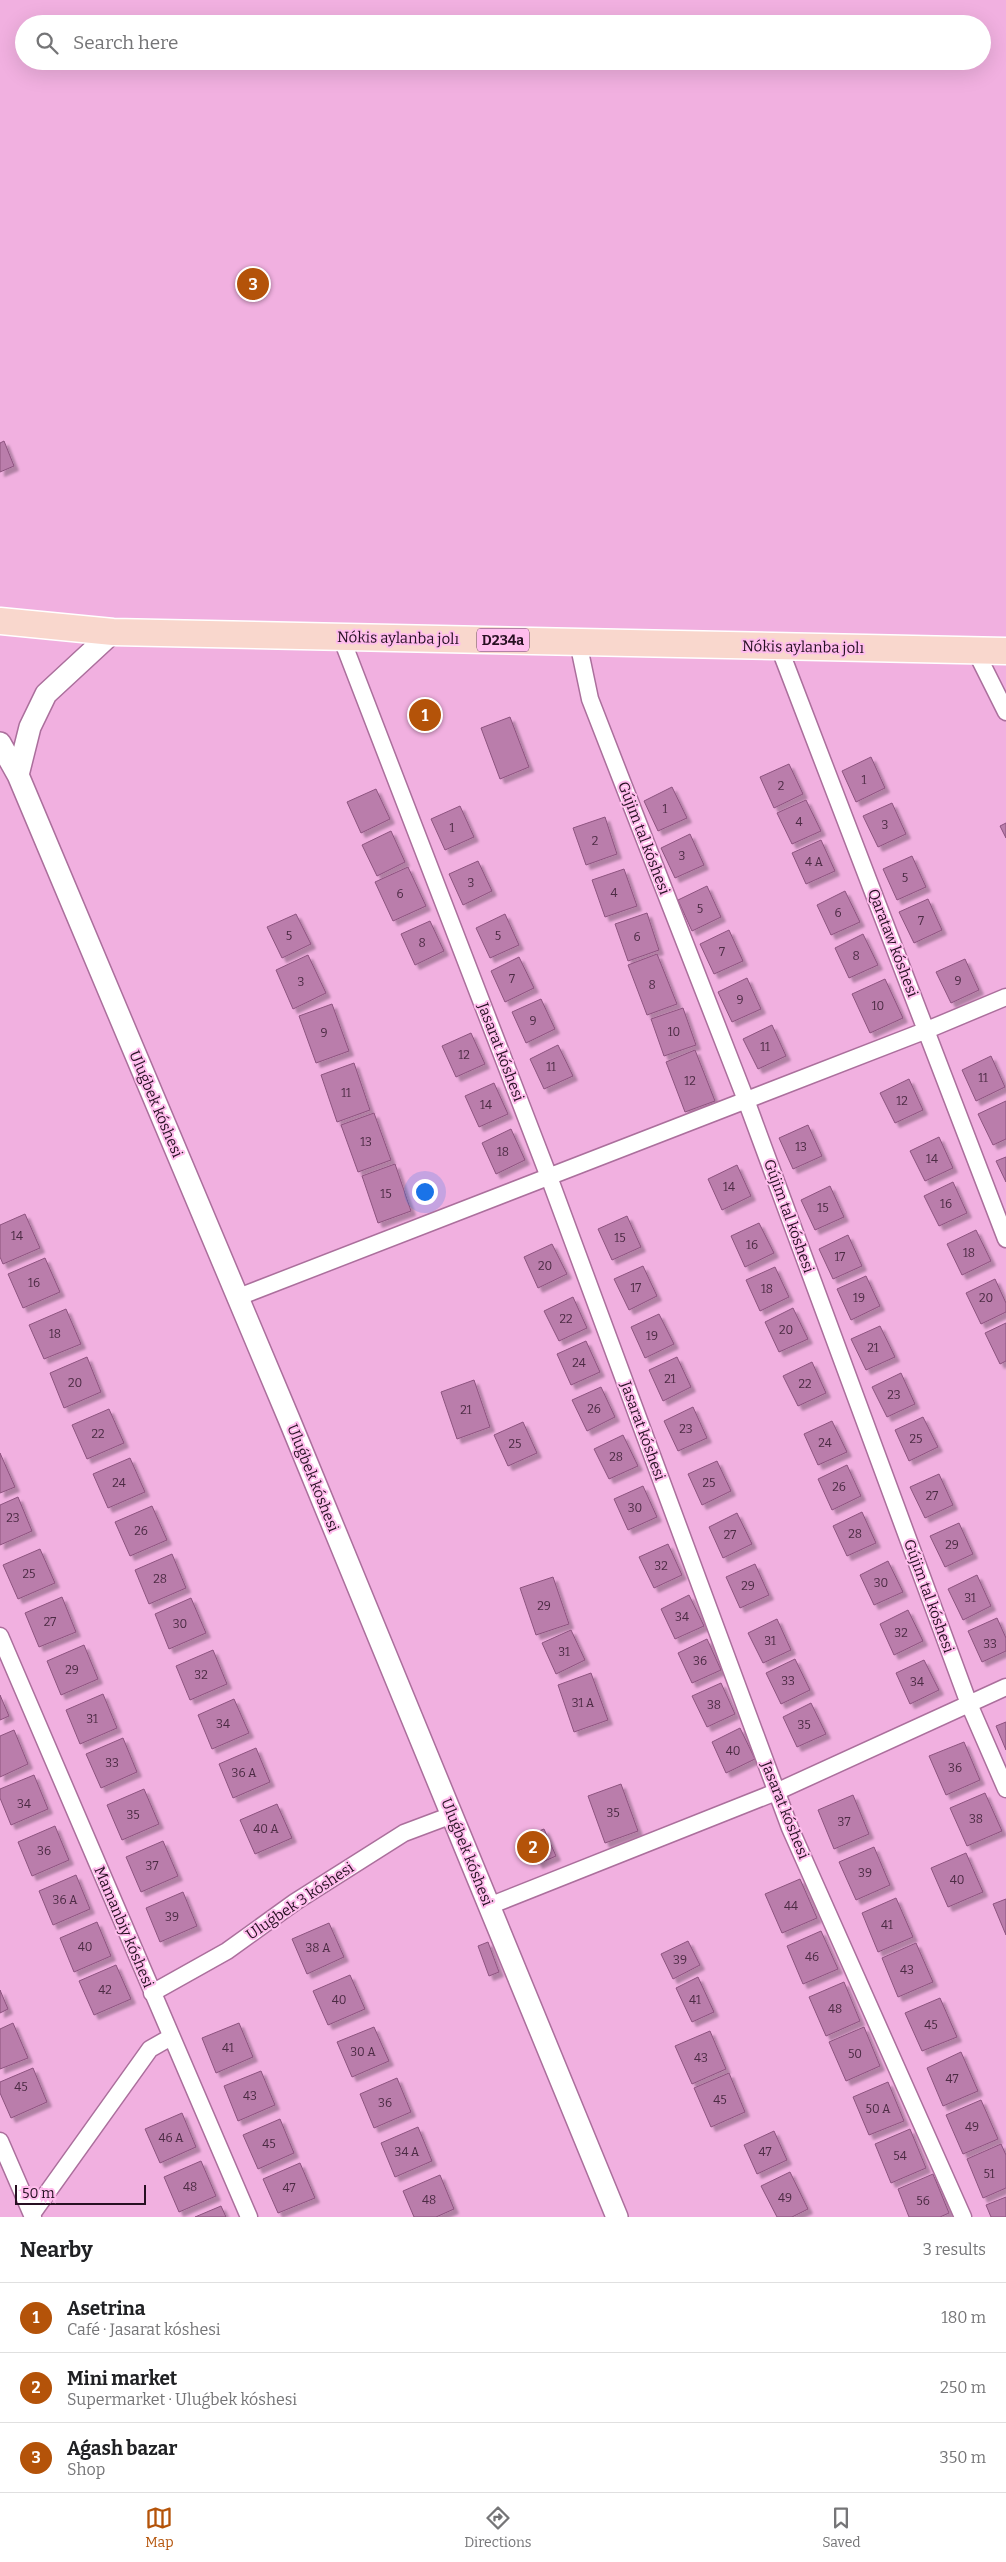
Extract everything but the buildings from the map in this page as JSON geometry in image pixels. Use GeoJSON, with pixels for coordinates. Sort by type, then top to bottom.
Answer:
{"type":"FeatureCollection","features":[{"type":"Feature","properties":{"kind":"main road","name":"Nókis aylanba jolı"},"geometry":{"type":"LineString","coordinates":[[0,621],[113,632],[1006,651]]}},
{"type":"Feature","properties":{"kind":"street"},"geometry":{"type":"LineString","coordinates":[[18,775],[30,727],[46,694],[113,632]]}},
{"type":"Feature","properties":{"kind":"street","name":"Jasarat kóshesi"},"geometry":{"type":"LineString","coordinates":[[341,637],[549,1177],[790,1828],[963,2217]]}},
{"type":"Feature","properties":{"kind":"street","name":"Gújim tal kóshesi"},"geometry":{"type":"LineString","coordinates":[[578,642],[590,699],[746,1100],[969,1704],[1006,1789]]}},
{"type":"Feature","properties":{"kind":"street","name":"Qarataw kóshesi"},"geometry":{"type":"LineString","coordinates":[[779,647],[1006,1239]]}},
{"type":"Feature","properties":{"kind":"street"},"geometry":{"type":"LineString","coordinates":[[975,650],[1006,712]]}},
{"type":"Feature","properties":{"kind":"street","name":"Uluǵbek kóshesi"},"geometry":{"type":"LineString","coordinates":[[0,742],[18,775],[236,1298],[289,1419],[617,2217]]}},
{"type":"Feature","properties":{"kind":"street"},"geometry":{"type":"LineString","coordinates":[[236,1298],[927,1030],[1006,996]]}},
{"type":"Feature","properties":{"kind":"street","name":"Mamanbiy kóshesi"},"geometry":{"type":"LineString","coordinates":[[0,1636],[249,2217]]}},
{"type":"Feature","properties":{"kind":"street"},"geometry":{"type":"LineString","coordinates":[[489,1906],[776,1792],[1006,1688]]}},
{"type":"Feature","properties":{"kind":"street","name":"Uluǵbek 3 kóshesi"},"geometry":{"type":"LineString","coordinates":[[152,1993],[227,1951],[295,1902],[404,1833],[452,1815]]}},
{"type":"Feature","properties":{"kind":"street"},"geometry":{"type":"LineString","coordinates":[[33,2216],[150,2049],[171,2036]]}},
{"type":"Feature","properties":{"kind":"street"},"geometry":{"type":"LineString","coordinates":[[0,2141],[33,2216]]}},
{"type":"Feature","properties":{"kind":"place","name":"Aǵash bazar"},"geometry":{"type":"Point","coordinates":[253,284]}},
{"type":"Feature","properties":{"kind":"place","name":"Asetrina"},"geometry":{"type":"Point","coordinates":[425,715]}},
{"type":"Feature","properties":{"kind":"place","name":"Mini market"},"geometry":{"type":"Point","coordinates":[533,1847]}}]}
